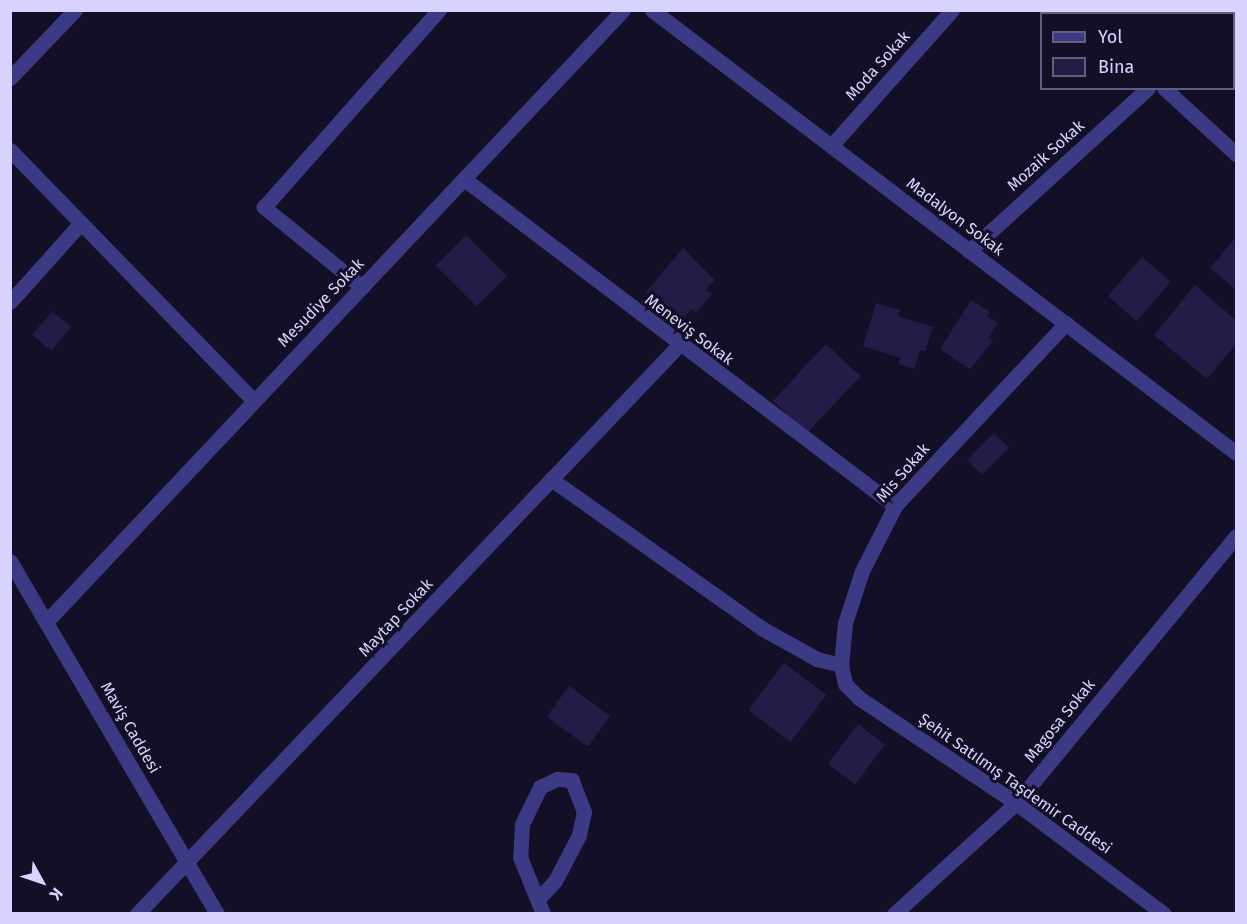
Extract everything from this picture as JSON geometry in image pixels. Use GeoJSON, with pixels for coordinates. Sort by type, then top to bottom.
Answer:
{"type":"FeatureCollection","features":[{"type":"Feature","properties":{"kind":"street"},"geometry":{"type":"LineString","coordinates":[[10,78],[75,10]]}},
{"type":"Feature","properties":{"kind":"street"},"geometry":{"type":"LineString","coordinates":[[362,287],[264,207],[439,10]]}},
{"type":"Feature","properties":{"kind":"street","name":"Mesudiye Sokak"},"geometry":{"type":"LineString","coordinates":[[46,622],[623,10]]}},
{"type":"Feature","properties":{"kind":"street","name":"Madalyon Sokak"},"geometry":{"type":"LineString","coordinates":[[652,10],[1236,453]]}},
{"type":"Feature","properties":{"kind":"street","name":"Moda Sokak"},"geometry":{"type":"LineString","coordinates":[[831,146],[952,10]]}},
{"type":"Feature","properties":{"kind":"street","name":"Mozaik Sokak"},"geometry":{"type":"LineString","coordinates":[[969,251],[1146,90]]}},
{"type":"Feature","properties":{"kind":"street"},"geometry":{"type":"LineString","coordinates":[[1166,90],[1236,154]]}},
{"type":"Feature","properties":{"kind":"street"},"geometry":{"type":"LineString","coordinates":[[10,150],[253,400]]}},
{"type":"Feature","properties":{"kind":"street","name":"Meneviş Sokak"},"geometry":{"type":"LineString","coordinates":[[464,179],[679,345],[895,506]]}},
{"type":"Feature","properties":{"kind":"street"},"geometry":{"type":"LineString","coordinates":[[10,302],[81,223]]}},
{"type":"Feature","properties":{"kind":"street","name":"Mis Sokak"},"geometry":{"type":"LineString","coordinates":[[845,684],[841,665],[845,623],[859,582],[895,506],[1066,324]]}},
{"type":"Feature","properties":{"kind":"street","name":"Maytap Sokak"},"geometry":{"type":"LineString","coordinates":[[137,914],[679,345]]}},
{"type":"Feature","properties":{"kind":"street"},"geometry":{"type":"LineString","coordinates":[[551,479],[763,629],[817,659],[841,665]]}},
{"type":"Feature","properties":{"kind":"street","name":"Magosa Sokak"},"geometry":{"type":"LineString","coordinates":[[894,914],[1016,803],[1236,536]]}},
{"type":"Feature","properties":{"kind":"street","name":"Maviş Caddesi"},"geometry":{"type":"LineString","coordinates":[[10,561],[217,914]]}},
{"type":"Feature","properties":{"kind":"street","name":"Şehit Satılmış Taşdemir Caddesi"},"geometry":{"type":"LineString","coordinates":[[845,684],[859,698],[1016,803],[1164,914]]}},
{"type":"Feature","properties":{"kind":"street"},"geometry":{"type":"LineString","coordinates":[[540,897],[555,881],[579,835],[584,812],[572,780],[557,779],[540,787],[522,824],[520,857],[527,879],[540,897],[543,914]]}},
{"type":"Feature","properties":{"kind":"building"},"geometry":{"type":"Polygon","coordinates":[[[466,235],[507,276],[477,306],[436,265],[466,235]]]}},
{"type":"Feature","properties":{"kind":"building"},"geometry":{"type":"Polygon","coordinates":[[[1236,237],[1236,290],[1210,268],[1236,237]]]}},
{"type":"Feature","properties":{"kind":"building"},"geometry":{"type":"Polygon","coordinates":[[[683,248],[715,280],[706,290],[712,294],[696,313],[692,309],[684,318],[670,306],[667,310],[646,292],[683,248]]]}},
{"type":"Feature","properties":{"kind":"building"},"geometry":{"type":"Polygon","coordinates":[[[1142,257],[1171,282],[1137,321],[1108,296],[1142,257]]]}},
{"type":"Feature","properties":{"kind":"building"},"geometry":{"type":"Polygon","coordinates":[[[1195,285],[1236,320],[1236,344],[1207,379],[1154,335],[1195,285]]]}},
{"type":"Feature","properties":{"kind":"building"},"geometry":{"type":"Polygon","coordinates":[[[971,300],[990,312],[987,316],[998,323],[989,338],[993,341],[970,369],[940,349],[971,300]]]}},
{"type":"Feature","properties":{"kind":"building"},"geometry":{"type":"Polygon","coordinates":[[[876,303],[900,310],[898,316],[933,327],[925,352],[920,350],[914,369],[898,364],[900,358],[863,346],[876,303]]]}},
{"type":"Feature","properties":{"kind":"building"},"geometry":{"type":"Polygon","coordinates":[[[52,311],[71,327],[51,351],[32,335],[52,311]]]}},
{"type":"Feature","properties":{"kind":"building"},"geometry":{"type":"Polygon","coordinates":[[[826,344],[860,376],[807,433],[773,401],[826,344]]]}},
{"type":"Feature","properties":{"kind":"building"},"geometry":{"type":"Polygon","coordinates":[[[994,433],[1009,448],[982,475],[967,460],[994,433]]]}},
{"type":"Feature","properties":{"kind":"building"},"geometry":{"type":"Polygon","coordinates":[[[784,663],[826,695],[791,742],[748,710],[784,663]]]}},
{"type":"Feature","properties":{"kind":"building"},"geometry":{"type":"Polygon","coordinates":[[[569,686],[610,716],[588,747],[547,717],[569,686]]]}},
{"type":"Feature","properties":{"kind":"building"},"geometry":{"type":"Polygon","coordinates":[[[858,724],[885,744],[855,784],[828,764],[858,724]]]}}]}
